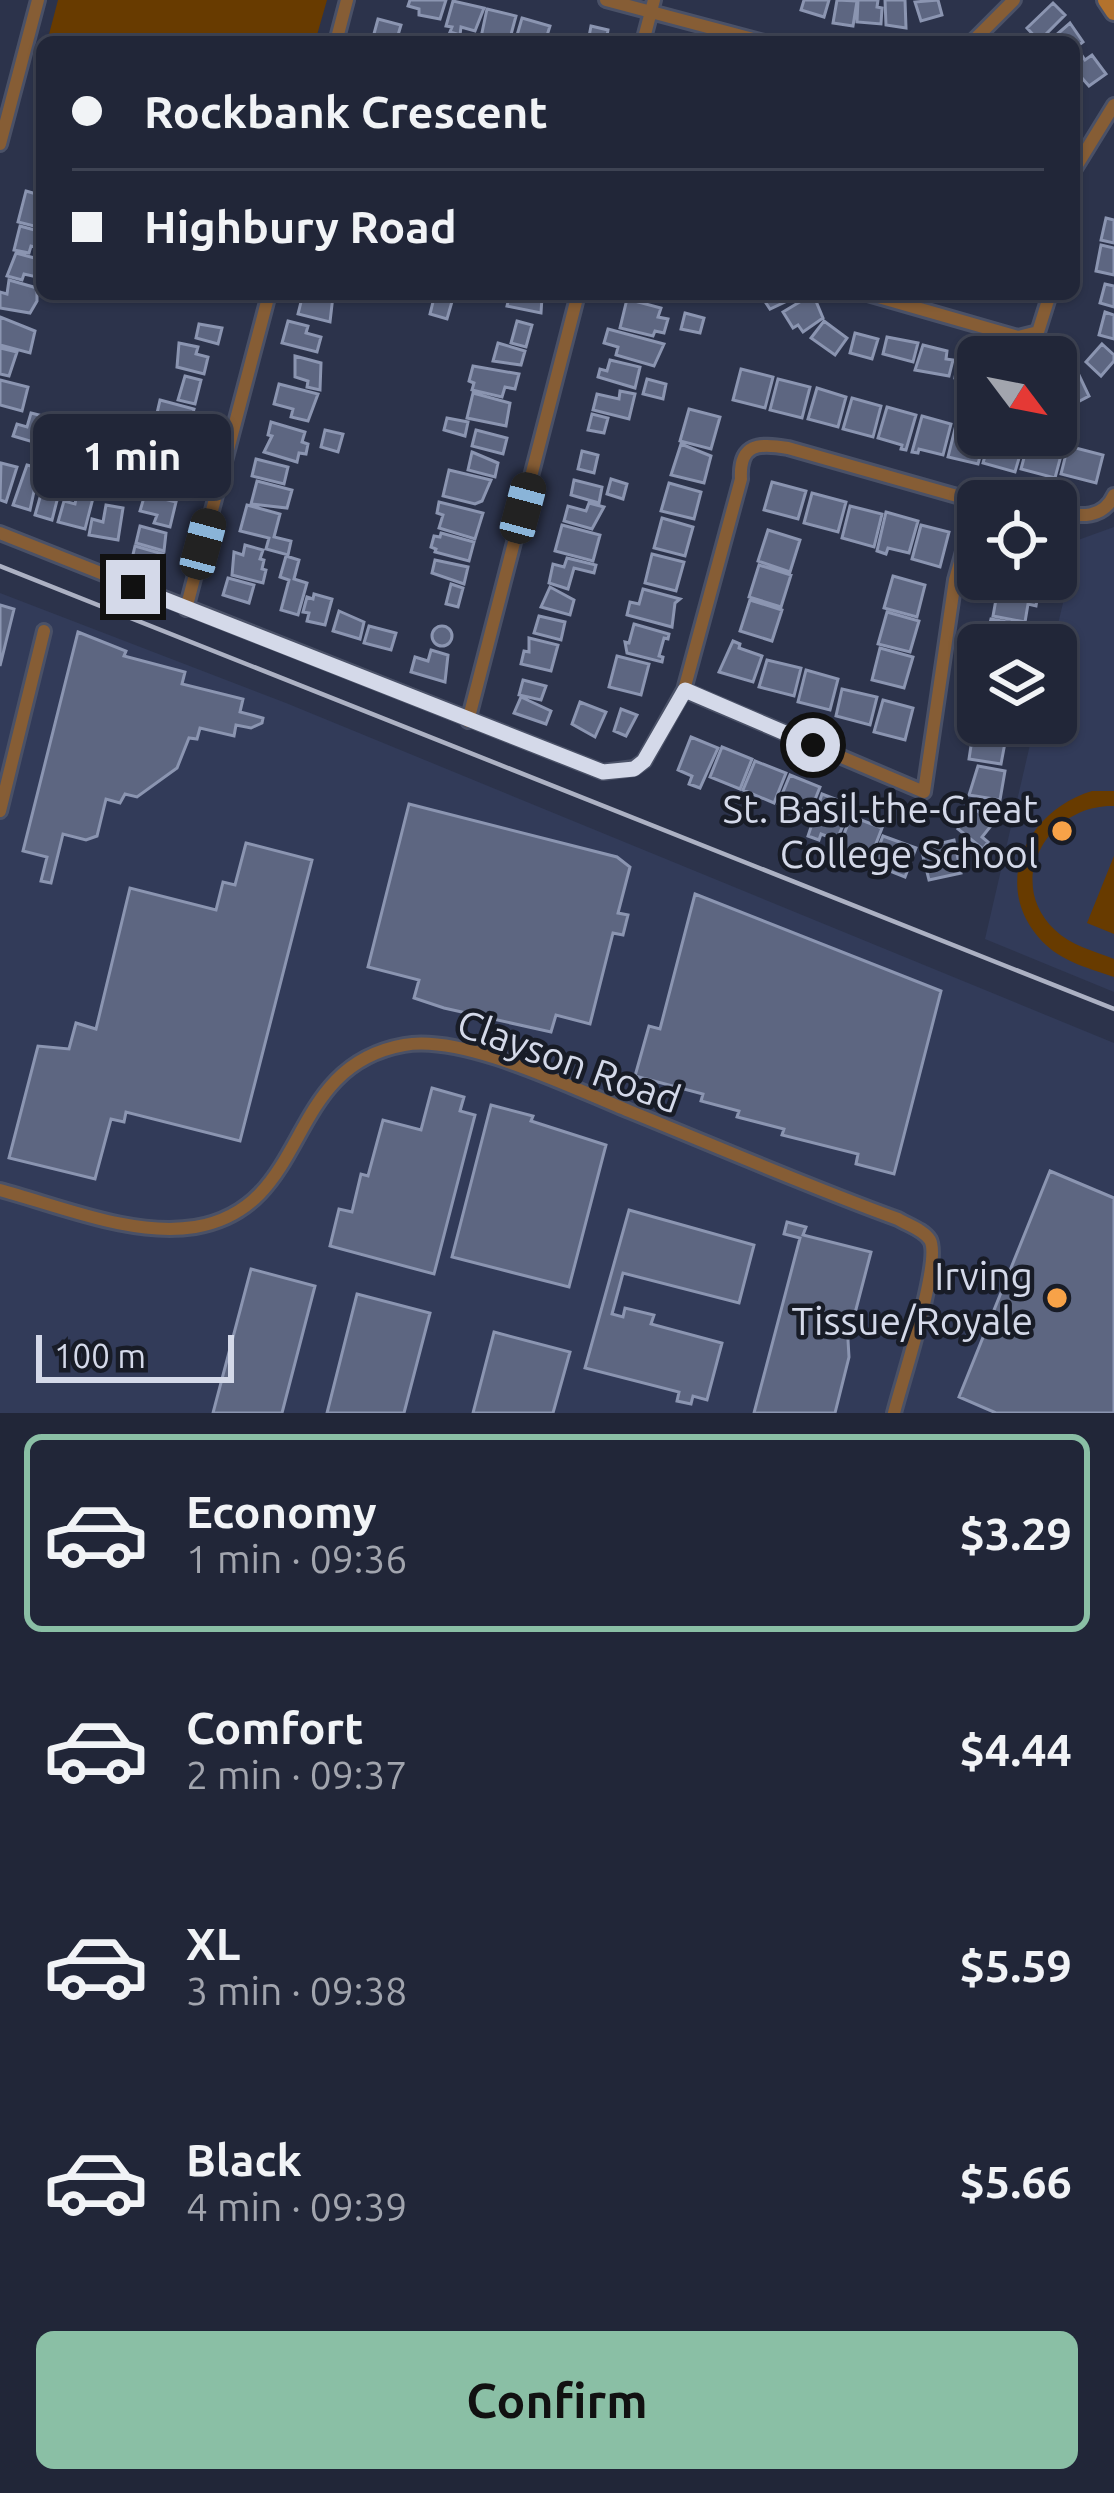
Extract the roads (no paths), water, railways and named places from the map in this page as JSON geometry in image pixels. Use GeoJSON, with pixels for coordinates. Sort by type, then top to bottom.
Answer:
{"type":"FeatureCollection","features":[{"type":"Feature","properties":{"kind":"main road"},"geometry":{"type":"LineString","coordinates":[[1106,0],[1114,12]]}},
{"type":"Feature","properties":{"kind":"street"},"geometry":{"type":"LineString","coordinates":[[0,144],[38,0]]}},
{"type":"Feature","properties":{"kind":"street"},"geometry":{"type":"LineString","coordinates":[[338,36],[347,0]]}},
{"type":"Feature","properties":{"kind":"street"},"geometry":{"type":"LineString","coordinates":[[607,0],[652,6],[745,36]]}},
{"type":"Feature","properties":{"kind":"street"},"geometry":{"type":"LineString","coordinates":[[978,36],[1014,0]]}},
{"type":"Feature","properties":{"kind":"street"},"geometry":{"type":"LineString","coordinates":[[644,36],[652,6]]}},
{"type":"Feature","properties":{"kind":"street"},"geometry":{"type":"LineString","coordinates":[[1080,160],[1114,105]]}},
{"type":"Feature","properties":{"kind":"street"},"geometry":{"type":"LineString","coordinates":[[186,609],[267,300]]}},
{"type":"Feature","properties":{"kind":"street"},"geometry":{"type":"LineString","coordinates":[[467,722],[576,300]]}},
{"type":"Feature","properties":{"kind":"street"},"geometry":{"type":"LineString","coordinates":[[888,300],[1018,338],[1038,332],[1048,300]]}},
{"type":"Feature","properties":{"kind":"street"},"geometry":{"type":"LineString","coordinates":[[0,533],[467,722],[589,768],[620,772],[634,769],[652,753],[685,690],[749,449],[757,444],[788,448],[957,496]]}},
{"type":"Feature","properties":{"kind":"street"},"geometry":{"type":"LineString","coordinates":[[1077,515],[1086,516],[1112,500]]}},
{"type":"Feature","properties":{"kind":"street"},"geometry":{"type":"LineString","coordinates":[[685,690],[924,791],[957,573]]}},
{"type":"Feature","properties":{"kind":"street"},"geometry":{"type":"LineString","coordinates":[[0,812],[44,631]]}},
{"type":"Feature","properties":{"kind":"street","name":"Clayson Road"},"geometry":{"type":"LineString","coordinates":[[0,1190],[163,1228],[225,1218],[254,1201],[275,1180],[315,1105],[348,1067],[404,1045],[431,1043],[463,1050],[535,1073],[898,1219],[928,1236],[932,1244],[929,1284],[894,1413]]}},
{"type":"Feature","properties":{"kind":"railway"},"geometry":{"type":"LineString","coordinates":[[0,566],[1114,1009]]}},
{"type":"Feature","properties":{"kind":"place","name":"St. Basil-the-Great College School"},"geometry":{"type":"Point","coordinates":[1062,831]}},
{"type":"Feature","properties":{"kind":"place","name":"Irving Tissue/Royale"},"geometry":{"type":"Point","coordinates":[1057,1298]}}]}
